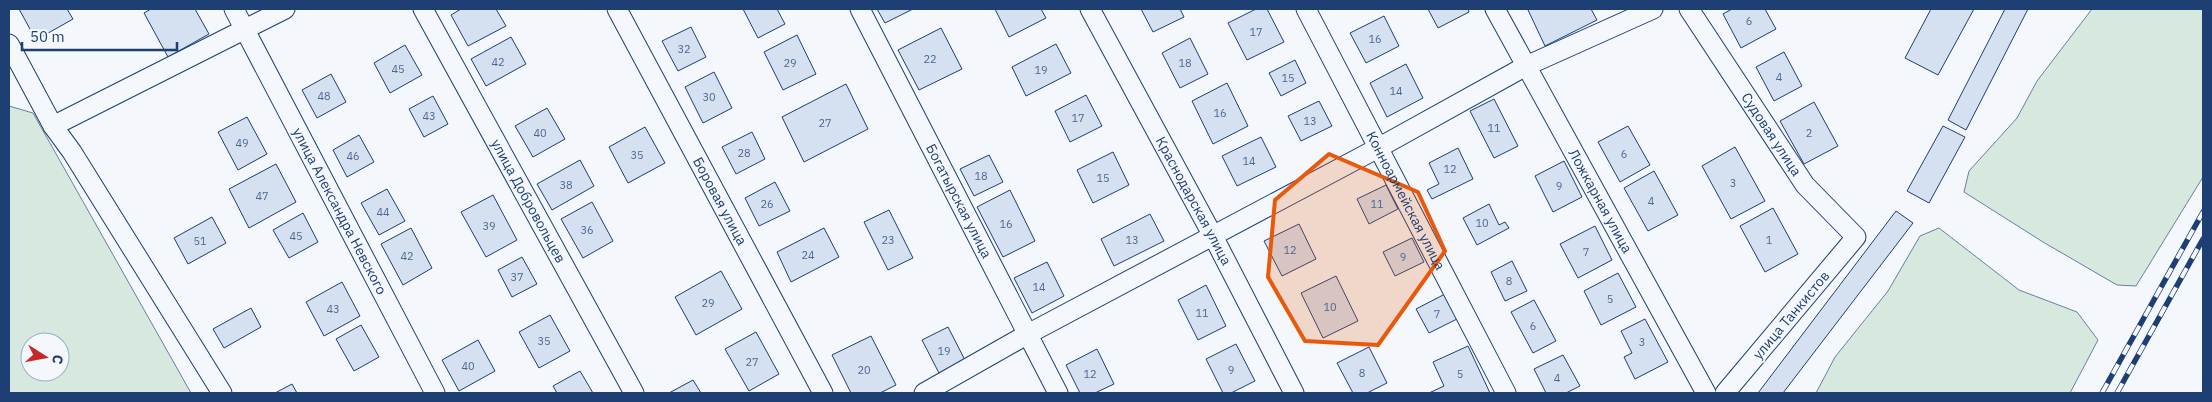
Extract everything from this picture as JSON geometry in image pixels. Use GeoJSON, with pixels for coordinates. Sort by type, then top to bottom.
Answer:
{"type":"FeatureCollection","features":[{"type":"Feature","properties":{"kind":"street","name":"улица Александра Невского"},"geometry":{"type":"LineString","coordinates":[[234,9],[435,393]]}},
{"type":"Feature","properties":{"kind":"street"},"geometry":{"type":"LineString","coordinates":[[53,126],[285,9]]}},
{"type":"Feature","properties":{"kind":"street","name":"улица Добровольцев"},"geometry":{"type":"LineString","coordinates":[[423,9],[634,393]]}},
{"type":"Feature","properties":{"kind":"street","name":"Боровая улица"},"geometry":{"type":"LineString","coordinates":[[617,9],[823,393]]}},
{"type":"Feature","properties":{"kind":"street","name":"Богатырская улица"},"geometry":{"type":"LineString","coordinates":[[860,9],[1058,393]]}},
{"type":"Feature","properties":{"kind":"street","name":"Краснодарская улица"},"geometry":{"type":"LineString","coordinates":[[1090,9],[1214,236],[1294,393]]}},
{"type":"Feature","properties":{"kind":"street","name":"Конноармейская улица"},"geometry":{"type":"LineString","coordinates":[[1306,9],[1506,393]]}},
{"type":"Feature","properties":{"kind":"street","name":"Ложкарная улица"},"geometry":{"type":"LineString","coordinates":[[1495,9],[1706,393]]}},
{"type":"Feature","properties":{"kind":"street"},"geometry":{"type":"LineString","coordinates":[[924,393],[1028,334],[1378,148],[1526,66],[1652,9]]}},
{"type":"Feature","properties":{"kind":"street","name":"Судовая улица"},"geometry":{"type":"LineString","coordinates":[[1694,15],[1805,186],[1856,237]]}},
{"type":"Feature","properties":{"kind":"street"},"geometry":{"type":"LineString","coordinates":[[9,44],[53,126],[72,152],[222,393]]}},
{"type":"Feature","properties":{"kind":"street","name":"улица Танкистов"},"geometry":{"type":"LineString","coordinates":[[1726,393],[1856,237]]}},
{"type":"Feature","properties":{"kind":"highlighted area"},"geometry":{"type":"Polygon","coordinates":[[[1329,154],[1418,192],[1445,251],[1378,345],[1305,341],[1268,277],[1275,200],[1329,154]]]}},
{"type":"Feature","properties":{"kind":"shaded area"},"geometry":{"type":"Polygon","coordinates":[[[2092,9],[2203,9],[2203,177],[2136,286],[2117,285],[2043,242],[1964,192],[1969,171],[2017,118],[2037,81],[2092,9]]]}},
{"type":"Feature","properties":{"kind":"shaded area"},"geometry":{"type":"Polygon","coordinates":[[[9,106],[33,113],[191,393],[9,393],[9,106]]]}},
{"type":"Feature","properties":{"kind":"shaded area"},"geometry":{"type":"Polygon","coordinates":[[[1939,228],[2019,290],[2077,312],[2098,340],[2070,393],[1816,393],[1835,357],[1888,291],[1920,236],[1939,228]]]}},
{"type":"Feature","properties":{"kind":"building"},"geometry":{"type":"Polygon","coordinates":[[[19,9],[67,9],[73,19],[36,40],[19,9]]]}},
{"type":"Feature","properties":{"kind":"building"},"geometry":{"type":"Polygon","coordinates":[[[151,9],[195,9],[209,34],[168,57],[144,13],[151,9]]]}},
{"type":"Feature","properties":{"kind":"building"},"geometry":{"type":"Polygon","coordinates":[[[461,9],[496,9],[506,26],[468,46],[451,15],[461,9]]]}},
{"type":"Feature","properties":{"kind":"building"},"geometry":{"type":"Polygon","coordinates":[[[743,9],[777,9],[785,24],[758,38],[743,9]]]}},
{"type":"Feature","properties":{"kind":"building"},"geometry":{"type":"Polygon","coordinates":[[[877,9],[913,9],[885,23],[877,9]]]}},
{"type":"Feature","properties":{"kind":"building"},"geometry":{"type":"Polygon","coordinates":[[[995,9],[1041,9],[1046,18],[1009,37],[995,9]]]}},
{"type":"Feature","properties":{"kind":"building"},"geometry":{"type":"Polygon","coordinates":[[[1141,9],[1180,9],[1184,17],[1153,32],[1141,9]]]}},
{"type":"Feature","properties":{"kind":"building"},"geometry":{"type":"Polygon","coordinates":[[[1256,9],[1267,9],[1284,42],[1247,60],[1228,23],[1256,9]]]}},
{"type":"Feature","properties":{"kind":"building"},"geometry":{"type":"Polygon","coordinates":[[[1428,9],[1468,9],[1469,12],[1438,28],[1428,9]]]}},
{"type":"Feature","properties":{"kind":"building"},"geometry":{"type":"Polygon","coordinates":[[[1591,9],[1597,20],[1545,46],[1528,10],[1591,9]]]}},
{"type":"Feature","properties":{"kind":"building"},"geometry":{"type":"Polygon","coordinates":[[[1732,9],[1765,9],[1776,29],[1741,48],[1723,14],[1732,9]]]}},
{"type":"Feature","properties":{"kind":"building"},"geometry":{"type":"Polygon","coordinates":[[[1931,9],[1974,9],[1938,75],[1905,58],[1931,9]]]}},
{"type":"Feature","properties":{"kind":"building"},"geometry":{"type":"Polygon","coordinates":[[[2005,9],[2028,9],[1966,130],[1948,120],[2005,9]]]}},
{"type":"Feature","properties":{"kind":"building"},"geometry":{"type":"Polygon","coordinates":[[[1384,16],[1399,46],[1366,63],[1350,33],[1384,16]]]}},
{"type":"Feature","properties":{"kind":"building"},"geometry":{"type":"Polygon","coordinates":[[[691,27],[706,57],[678,71],[662,41],[691,27]]]}},
{"type":"Feature","properties":{"kind":"building"},"geometry":{"type":"Polygon","coordinates":[[[941,28],[962,69],[919,90],[898,50],[941,28]]]}},
{"type":"Feature","properties":{"kind":"building"},"geometry":{"type":"Polygon","coordinates":[[[797,35],[816,74],[783,90],[764,52],[797,35]]]}},
{"type":"Feature","properties":{"kind":"building"},"geometry":{"type":"Polygon","coordinates":[[[511,37],[526,64],[486,86],[471,59],[511,37]]]}},
{"type":"Feature","properties":{"kind":"building"},"geometry":{"type":"Polygon","coordinates":[[[1190,38],[1208,74],[1180,88],[1162,53],[1190,38]]]}},
{"type":"Feature","properties":{"kind":"building"},"geometry":{"type":"Polygon","coordinates":[[[1056,44],[1071,73],[1026,96],[1012,67],[1056,44]]]}},
{"type":"Feature","properties":{"kind":"building"},"geometry":{"type":"Polygon","coordinates":[[[405,45],[422,75],[390,93],[374,63],[405,45]]]}},
{"type":"Feature","properties":{"kind":"building"},"geometry":{"type":"Polygon","coordinates":[[[1784,52],[1802,86],[1774,101],[1756,67],[1784,52]]]}},
{"type":"Feature","properties":{"kind":"building"},"geometry":{"type":"Polygon","coordinates":[[[1295,60],[1306,83],[1281,96],[1269,73],[1295,60]]]}},
{"type":"Feature","properties":{"kind":"building"},"geometry":{"type":"Polygon","coordinates":[[[1406,64],[1423,98],[1387,117],[1370,83],[1406,64]]]}},
{"type":"Feature","properties":{"kind":"building"},"geometry":{"type":"Polygon","coordinates":[[[714,72],[732,108],[703,123],[685,87],[714,72]]]}},
{"type":"Feature","properties":{"kind":"building"},"geometry":{"type":"Polygon","coordinates":[[[331,74],[346,102],[317,118],[302,90],[331,74]]]}},
{"type":"Feature","properties":{"kind":"building"},"geometry":{"type":"Polygon","coordinates":[[[1227,83],[1248,126],[1213,144],[1192,101],[1227,83]]]}},
{"type":"Feature","properties":{"kind":"building"},"geometry":{"type":"Polygon","coordinates":[[[846,84],[868,129],[804,162],[782,117],[846,84]]]}},
{"type":"Feature","properties":{"kind":"building"},"geometry":{"type":"Polygon","coordinates":[[[1086,95],[1102,126],[1070,142],[1055,111],[1086,95]]]}},
{"type":"Feature","properties":{"kind":"building"},"geometry":{"type":"Polygon","coordinates":[[[433,96],[448,124],[424,137],[409,109],[433,96]]]}},
{"type":"Feature","properties":{"kind":"building"},"geometry":{"type":"Polygon","coordinates":[[[1494,99],[1518,146],[1494,158],[1470,111],[1494,99]]]}},
{"type":"Feature","properties":{"kind":"building"},"geometry":{"type":"Polygon","coordinates":[[[1319,101],[1332,126],[1301,141],[1288,116],[1319,101]]]}},
{"type":"Feature","properties":{"kind":"building"},"geometry":{"type":"Polygon","coordinates":[[[1814,102],[1838,146],[1804,164],[1780,121],[1814,102]]]}},
{"type":"Feature","properties":{"kind":"building"},"geometry":{"type":"Polygon","coordinates":[[[547,108],[565,139],[533,157],[515,126],[547,108]]]}},
{"type":"Feature","properties":{"kind":"building"},"geometry":{"type":"Polygon","coordinates":[[[247,117],[267,154],[238,170],[218,132],[247,117]]]}},
{"type":"Feature","properties":{"kind":"building"},"geometry":{"type":"Polygon","coordinates":[[[1628,126],[1650,165],[1620,182],[1598,142],[1628,126]]]}},
{"type":"Feature","properties":{"kind":"building"},"geometry":{"type":"Polygon","coordinates":[[[1943,126],[1965,137],[1929,203],[1907,191],[1943,126]]]}},
{"type":"Feature","properties":{"kind":"building"},"geometry":{"type":"Polygon","coordinates":[[[645,127],[665,163],[628,183],[609,147],[645,127]]]}},
{"type":"Feature","properties":{"kind":"building"},"geometry":{"type":"Polygon","coordinates":[[[752,132],[765,159],[736,174],[722,147],[752,132]]]}},
{"type":"Feature","properties":{"kind":"building"},"geometry":{"type":"Polygon","coordinates":[[[359,135],[374,162],[347,177],[333,150],[359,135]]]}},
{"type":"Feature","properties":{"kind":"building"},"geometry":{"type":"Polygon","coordinates":[[[1261,137],[1276,167],[1237,186],[1222,156],[1261,137]]]}},
{"type":"Feature","properties":{"kind":"building"},"geometry":{"type":"Polygon","coordinates":[[[1735,147],[1765,201],[1731,219],[1702,166],[1735,147]]]}},
{"type":"Feature","properties":{"kind":"building"},"geometry":{"type":"Polygon","coordinates":[[[1458,148],[1473,179],[1432,199],[1427,190],[1439,184],[1429,163],[1458,148]]]}},
{"type":"Feature","properties":{"kind":"building"},"geometry":{"type":"Polygon","coordinates":[[[1113,152],[1129,185],[1093,203],[1077,170],[1113,152]]]}},
{"type":"Feature","properties":{"kind":"building"},"geometry":{"type":"Polygon","coordinates":[[[989,155],[1003,182],[974,196],[960,169],[989,155]]]}},
{"type":"Feature","properties":{"kind":"building"},"geometry":{"type":"Polygon","coordinates":[[[580,160],[594,186],[552,210],[537,184],[580,160]]]}},
{"type":"Feature","properties":{"kind":"building"},"geometry":{"type":"Polygon","coordinates":[[[1564,161],[1582,197],[1553,212],[1535,176],[1564,161]]]}},
{"type":"Feature","properties":{"kind":"building"},"geometry":{"type":"Polygon","coordinates":[[[276,164],[296,202],[249,228],[229,189],[276,164]]]}},
{"type":"Feature","properties":{"kind":"building"},"geometry":{"type":"Polygon","coordinates":[[[1654,171],[1678,215],[1648,231],[1624,188],[1654,171]]]}},
{"type":"Feature","properties":{"kind":"building"},"geometry":{"type":"Polygon","coordinates":[[[775,182],[790,211],[759,226],[745,198],[775,182]]]}},
{"type":"Feature","properties":{"kind":"building"},"geometry":{"type":"Polygon","coordinates":[[[1386,185],[1398,209],[1369,224],[1357,199],[1386,185]]]}},
{"type":"Feature","properties":{"kind":"building"},"geometry":{"type":"Polygon","coordinates":[[[387,189],[405,221],[379,235],[361,203],[387,189]]]}},
{"type":"Feature","properties":{"kind":"building"},"geometry":{"type":"Polygon","coordinates":[[[1010,190],[1035,241],[1003,257],[977,207],[1010,190]]]}},
{"type":"Feature","properties":{"kind":"building"},"geometry":{"type":"Polygon","coordinates":[[[493,195],[517,240],[486,257],[461,212],[493,195]]]}},
{"type":"Feature","properties":{"kind":"building"},"geometry":{"type":"Polygon","coordinates":[[[592,202],[613,241],[583,258],[561,219],[592,202]]]}},
{"type":"Feature","properties":{"kind":"building"},"geometry":{"type":"Polygon","coordinates":[[[1489,204],[1499,225],[1505,222],[1509,228],[1477,245],[1463,218],[1489,204]]]}},
{"type":"Feature","properties":{"kind":"building"},"geometry":{"type":"Polygon","coordinates":[[[1773,208],[1798,254],[1765,272],[1740,226],[1773,208]]]}},
{"type":"Feature","properties":{"kind":"building"},"geometry":{"type":"Polygon","coordinates":[[[889,210],[913,258],[888,270],[864,222],[889,210]]]}},
{"type":"Feature","properties":{"kind":"building"},"geometry":{"type":"Polygon","coordinates":[[[1896,211],[1913,223],[1783,393],[1758,393],[1896,211]]]}},
{"type":"Feature","properties":{"kind":"building"},"geometry":{"type":"Polygon","coordinates":[[[303,213],[318,242],[289,258],[273,230],[303,213]]]}},
{"type":"Feature","properties":{"kind":"building"},"geometry":{"type":"Polygon","coordinates":[[[1150,214],[1164,241],[1114,266],[1101,239],[1150,214]]]}},
{"type":"Feature","properties":{"kind":"building"},"geometry":{"type":"Polygon","coordinates":[[[212,217],[226,243],[188,264],[174,238],[212,217]]]}},
{"type":"Feature","properties":{"kind":"building"},"geometry":{"type":"Polygon","coordinates":[[[1299,224],[1316,259],[1282,276],[1264,241],[1299,224]]]}},
{"type":"Feature","properties":{"kind":"building"},"geometry":{"type":"Polygon","coordinates":[[[1595,226],[1612,260],[1578,278],[1560,244],[1595,226]]]}},
{"type":"Feature","properties":{"kind":"building"},"geometry":{"type":"Polygon","coordinates":[[[411,228],[432,268],[403,285],[381,244],[411,228]]]}},
{"type":"Feature","properties":{"kind":"building"},"geometry":{"type":"Polygon","coordinates":[[[824,228],[839,257],[791,282],[777,252],[824,228]]]}},
{"type":"Feature","properties":{"kind":"building"},"geometry":{"type":"Polygon","coordinates":[[[1412,238],[1424,262],[1395,276],[1383,252],[1412,238]]]}},
{"type":"Feature","properties":{"kind":"building"},"geometry":{"type":"Polygon","coordinates":[[[522,257],[537,284],[512,297],[498,270],[522,257]]]}},
{"type":"Feature","properties":{"kind":"building"},"geometry":{"type":"Polygon","coordinates":[[[1512,261],[1527,291],[1505,301],[1491,272],[1512,261]]]}},
{"type":"Feature","properties":{"kind":"building"},"geometry":{"type":"Polygon","coordinates":[[[1047,262],[1064,296],[1032,313],[1014,278],[1047,262]]]}},
{"type":"Feature","properties":{"kind":"building"},"geometry":{"type":"Polygon","coordinates":[[[721,271],[742,309],[696,335],[675,297],[721,271]]]}},
{"type":"Feature","properties":{"kind":"building"},"geometry":{"type":"Polygon","coordinates":[[[1618,273],[1636,307],[1601,325],[1584,291],[1618,273]]]}},
{"type":"Feature","properties":{"kind":"building"},"geometry":{"type":"Polygon","coordinates":[[[1336,276],[1358,321],[1323,338],[1301,293],[1336,276]]]}},
{"type":"Feature","properties":{"kind":"building"},"geometry":{"type":"Polygon","coordinates":[[[342,282],[360,316],[324,336],[306,302],[342,282]]]}},
{"type":"Feature","properties":{"kind":"building"},"geometry":{"type":"Polygon","coordinates":[[[1206,285],[1226,326],[1198,340],[1178,300],[1206,285]]]}},
{"type":"Feature","properties":{"kind":"building"},"geometry":{"type":"Polygon","coordinates":[[[1445,294],[1457,319],[1429,333],[1416,309],[1445,294]]]}},
{"type":"Feature","properties":{"kind":"building"},"geometry":{"type":"Polygon","coordinates":[[[1534,300],[1556,341],[1533,353],[1511,312],[1534,300]]]}},
{"type":"Feature","properties":{"kind":"building"},"geometry":{"type":"Polygon","coordinates":[[[251,308],[261,327],[224,348],[213,329],[251,308]]]}},
{"type":"Feature","properties":{"kind":"building"},"geometry":{"type":"Polygon","coordinates":[[[550,315],[570,351],[539,368],[519,332],[550,315]]]}},
{"type":"Feature","properties":{"kind":"building"},"geometry":{"type":"Polygon","coordinates":[[[1645,319],[1668,362],[1635,379],[1624,357],[1632,353],[1621,331],[1645,319]]]}},
{"type":"Feature","properties":{"kind":"building"},"geometry":{"type":"Polygon","coordinates":[[[361,325],[379,357],[354,371],[336,339],[361,325]]]}},
{"type":"Feature","properties":{"kind":"building"},"geometry":{"type":"Polygon","coordinates":[[[948,327],[966,362],[940,375],[922,340],[948,327]]]}},
{"type":"Feature","properties":{"kind":"building"},"geometry":{"type":"Polygon","coordinates":[[[756,332],[779,374],[749,391],[725,349],[756,332]]]}},
{"type":"Feature","properties":{"kind":"building"},"geometry":{"type":"Polygon","coordinates":[[[871,336],[896,385],[880,393],[851,393],[832,355],[871,336]]]}},
{"type":"Feature","properties":{"kind":"building"},"geometry":{"type":"Polygon","coordinates":[[[478,340],[495,371],[459,391],[442,360],[478,340]]]}},
{"type":"Feature","properties":{"kind":"building"},"geometry":{"type":"Polygon","coordinates":[[[1236,344],[1255,381],[1231,393],[1223,393],[1206,359],[1236,344]]]}},
{"type":"Feature","properties":{"kind":"building"},"geometry":{"type":"Polygon","coordinates":[[[1468,346],[1490,393],[1429,393],[1444,386],[1433,362],[1468,346]]]}},
{"type":"Feature","properties":{"kind":"building"},"geometry":{"type":"Polygon","coordinates":[[[1369,347],[1387,383],[1367,393],[1353,393],[1337,363],[1369,347]]]}},
{"type":"Feature","properties":{"kind":"building"},"geometry":{"type":"Polygon","coordinates":[[[1097,349],[1114,384],[1095,393],[1080,393],[1066,365],[1097,349]]]}},
{"type":"Feature","properties":{"kind":"building"},"geometry":{"type":"Polygon","coordinates":[[[1563,355],[1580,386],[1566,393],[1546,393],[1534,369],[1563,355]]]}},
{"type":"Feature","properties":{"kind":"building"},"geometry":{"type":"Polygon","coordinates":[[[580,371],[593,393],[557,393],[553,386],[580,371]]]}},
{"type":"Feature","properties":{"kind":"building"},"geometry":{"type":"Polygon","coordinates":[[[693,380],[701,393],[669,393],[693,380]]]}},
{"type":"Feature","properties":{"kind":"building"},"geometry":{"type":"Polygon","coordinates":[[[292,384],[297,393],[275,393],[292,384]]]}},
{"type":"Feature","properties":{"kind":"railway"},"geometry":{"type":"LineString","coordinates":[[2102,393],[2203,212]]}},
{"type":"Feature","properties":{"kind":"railway"},"geometry":{"type":"LineString","coordinates":[[2117,393],[2203,239]]}}]}
